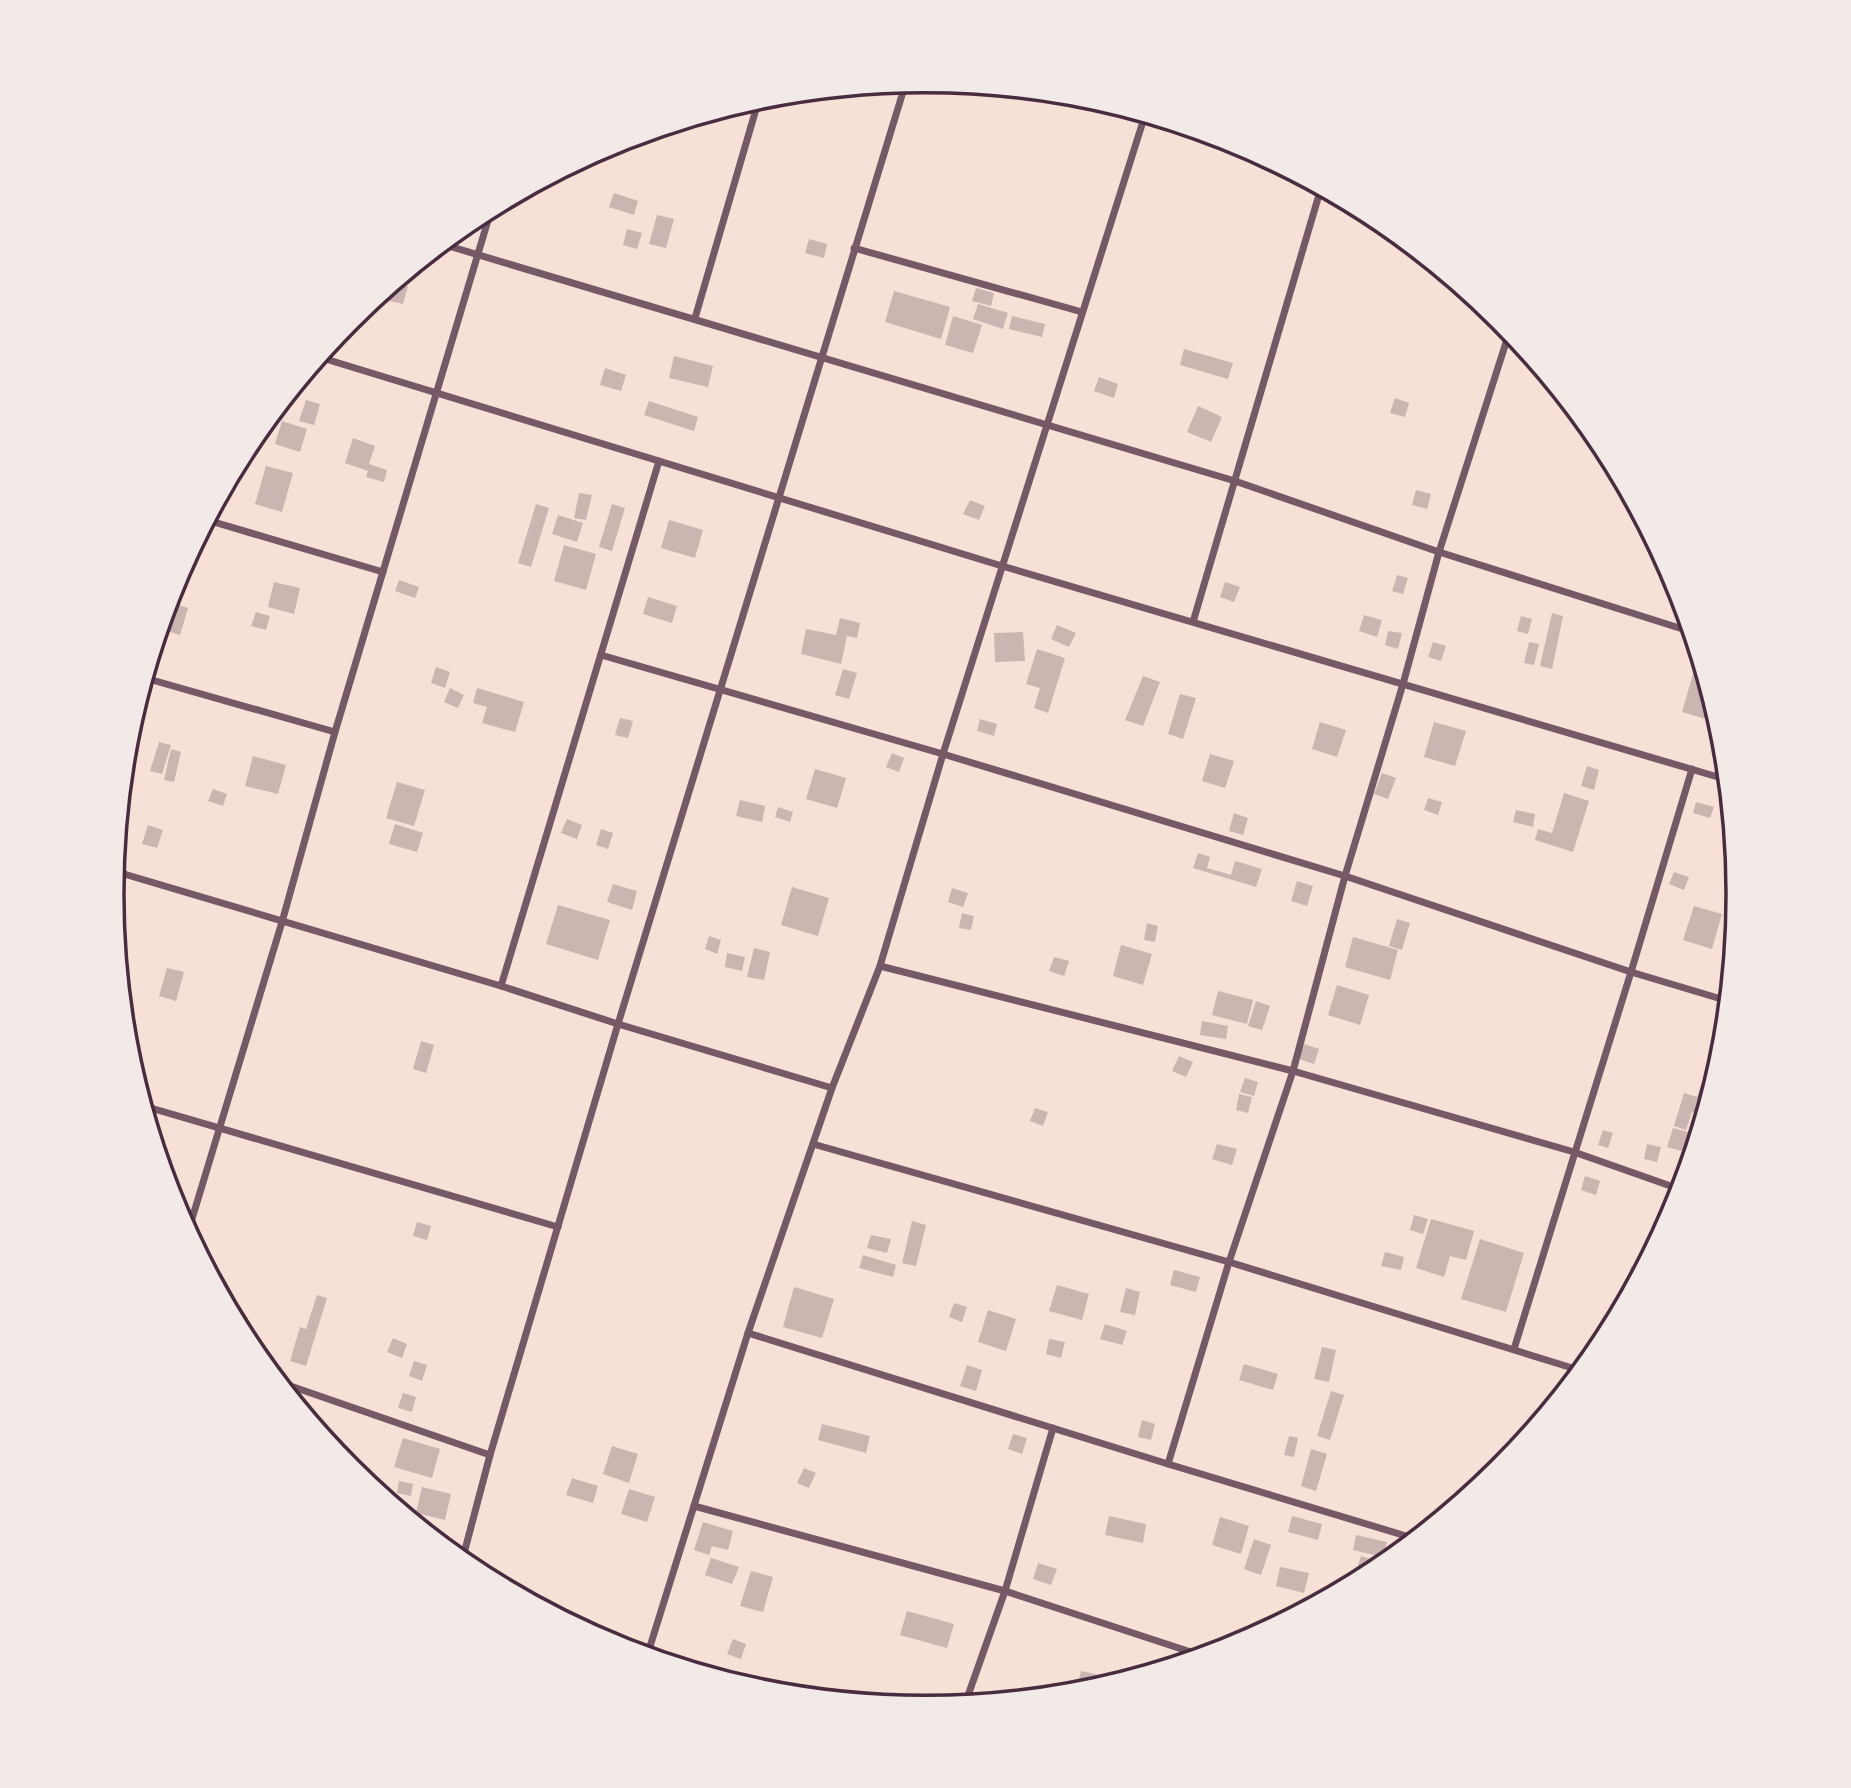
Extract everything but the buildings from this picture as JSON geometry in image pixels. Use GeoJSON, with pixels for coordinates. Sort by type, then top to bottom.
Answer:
{"type":"FeatureCollection","features":[{"type":"Feature","properties":{"kind":"street"},"geometry":{"type":"LineString","coordinates":[[465,1549],[618,1024],[902,93]]}},
{"type":"Feature","properties":{"kind":"street"},"geometry":{"type":"LineString","coordinates":[[695,318],[755,111]]}},
{"type":"Feature","properties":{"kind":"street"},"geometry":{"type":"LineString","coordinates":[[650,1646],[748,1333],[832,1088],[880,966],[943,754],[1143,123]]}},
{"type":"Feature","properties":{"kind":"street"},"geometry":{"type":"LineString","coordinates":[[1193,622],[1319,196]]}},
{"type":"Feature","properties":{"kind":"street"},"geometry":{"type":"LineString","coordinates":[[192,1217],[487,223]]}},
{"type":"Feature","properties":{"kind":"street"},"geometry":{"type":"LineString","coordinates":[[453,247],[1235,481],[1439,551],[1681,629]]}},
{"type":"Feature","properties":{"kind":"street"},"geometry":{"type":"LineString","coordinates":[[854,248],[1082,313]]}},
{"type":"Feature","properties":{"kind":"street"},"geometry":{"type":"LineString","coordinates":[[1168,1464],[1229,1262],[1293,1071],[1345,876],[1403,684],[1439,551],[1506,342]]}},
{"type":"Feature","properties":{"kind":"street"},"geometry":{"type":"LineString","coordinates":[[329,360],[1002,566],[1718,777]]}},
{"type":"Feature","properties":{"kind":"street"},"geometry":{"type":"LineString","coordinates":[[501,986],[659,461]]}},
{"type":"Feature","properties":{"kind":"street"},"geometry":{"type":"LineString","coordinates":[[216,523],[383,572]]}},
{"type":"Feature","properties":{"kind":"street"},"geometry":{"type":"LineString","coordinates":[[601,655],[943,754],[1345,876],[1631,972],[1720,999]]}},
{"type":"Feature","properties":{"kind":"street"},"geometry":{"type":"LineString","coordinates":[[154,681],[335,732]]}},
{"type":"Feature","properties":{"kind":"street"},"geometry":{"type":"LineString","coordinates":[[1514,1349],[1692,769]]}},
{"type":"Feature","properties":{"kind":"street"},"geometry":{"type":"LineString","coordinates":[[125,875],[501,986],[832,1088]]}},
{"type":"Feature","properties":{"kind":"street"},"geometry":{"type":"LineString","coordinates":[[880,966],[1293,1071],[1574,1153],[1671,1186]]}},
{"type":"Feature","properties":{"kind":"street"},"geometry":{"type":"LineString","coordinates":[[154,1109],[558,1227]]}},
{"type":"Feature","properties":{"kind":"street"},"geometry":{"type":"LineString","coordinates":[[813,1144],[1229,1262],[1571,1368]]}},
{"type":"Feature","properties":{"kind":"street"},"geometry":{"type":"LineString","coordinates":[[748,1333],[1405,1536]]}},
{"type":"Feature","properties":{"kind":"street"},"geometry":{"type":"LineString","coordinates":[[294,1387],[491,1455]]}},
{"type":"Feature","properties":{"kind":"street"},"geometry":{"type":"LineString","coordinates":[[968,1694],[1005,1591],[1053,1428]]}},
{"type":"Feature","properties":{"kind":"street"},"geometry":{"type":"LineString","coordinates":[[694,1506],[1005,1591],[1188,1651]]}}]}
